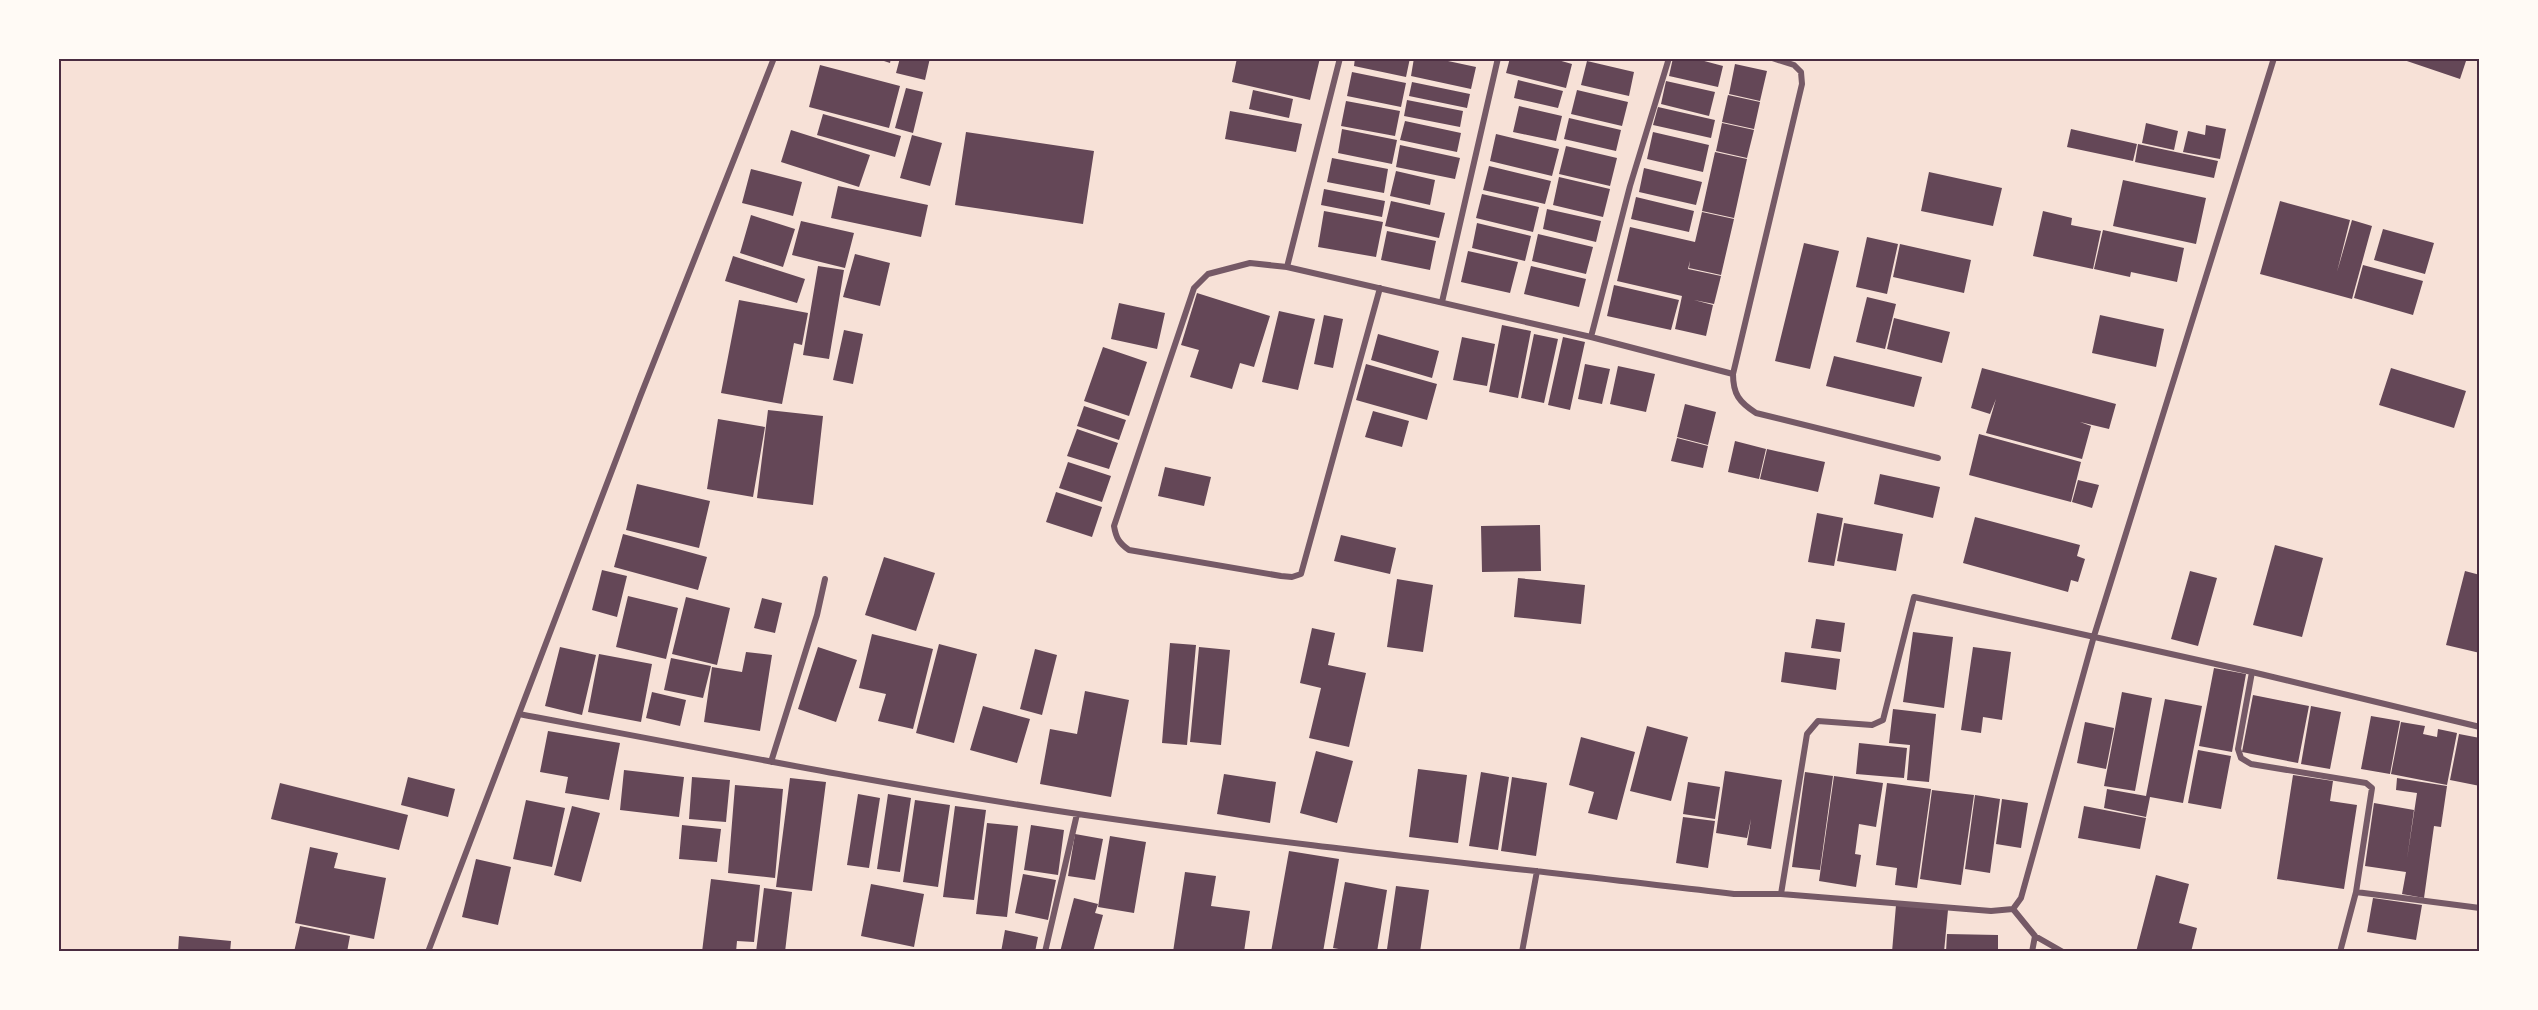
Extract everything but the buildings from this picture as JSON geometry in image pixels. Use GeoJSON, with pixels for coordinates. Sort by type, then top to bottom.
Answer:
{"type":"FeatureCollection","features":[{"type":"Feature","properties":{"kind":"street"},"geometry":{"type":"LineString","coordinates":[[428,951],[640,397],[774,58]]}},
{"type":"Feature","properties":{"kind":"street"},"geometry":{"type":"LineString","coordinates":[[1287,267],[1340,58]]}},
{"type":"Feature","properties":{"kind":"street"},"geometry":{"type":"LineString","coordinates":[[1442,302],[1498,58]]}},
{"type":"Feature","properties":{"kind":"street"},"geometry":{"type":"LineString","coordinates":[[1591,337],[1630,186],[1670,58]]}},
{"type":"Feature","properties":{"kind":"street"},"geometry":{"type":"LineString","coordinates":[[1772,58],[1794,65],[1801,72],[1803,84],[1733,374],[1733,389],[1737,398],[1756,413],[1938,458]]}},
{"type":"Feature","properties":{"kind":"street"},"geometry":{"type":"LineString","coordinates":[[519,714],[771,762],[1077,814],[1734,894],[1781,894],[1991,911],[2013,909],[2021,898],[2094,636],[2274,58]]}},
{"type":"Feature","properties":{"kind":"street"},"geometry":{"type":"LineString","coordinates":[[1380,288],[1301,574],[1292,577],[1281,576],[1129,550],[1116,536],[1114,526],[1194,288],[1208,274],[1250,263],[1287,267],[1380,288],[1442,302],[1591,337],[1733,374]]}},
{"type":"Feature","properties":{"kind":"street"},"geometry":{"type":"LineString","coordinates":[[771,762],[817,615],[825,579]]}},
{"type":"Feature","properties":{"kind":"street"},"geometry":{"type":"LineString","coordinates":[[1781,894],[1807,734],[1818,721],[1872,725],[1883,720],[1910,603],[1914,597],[2252,672],[2480,727]]}},
{"type":"Feature","properties":{"kind":"street"},"geometry":{"type":"LineString","coordinates":[[2252,672],[2238,749],[2241,758],[2251,764],[2366,783],[2372,788],[2356,892],[2340,951]]}},
{"type":"Feature","properties":{"kind":"street"},"geometry":{"type":"LineString","coordinates":[[1045,951],[1077,814]]}},
{"type":"Feature","properties":{"kind":"street"},"geometry":{"type":"LineString","coordinates":[[1522,951],[1537,871]]}},
{"type":"Feature","properties":{"kind":"street"},"geometry":{"type":"LineString","coordinates":[[2356,892],[2480,908]]}},
{"type":"Feature","properties":{"kind":"street"},"geometry":{"type":"LineString","coordinates":[[2013,909],[2035,936],[2063,951]]}},
{"type":"Feature","properties":{"kind":"street"},"geometry":{"type":"LineString","coordinates":[[2032,951],[2035,936]]}}]}
